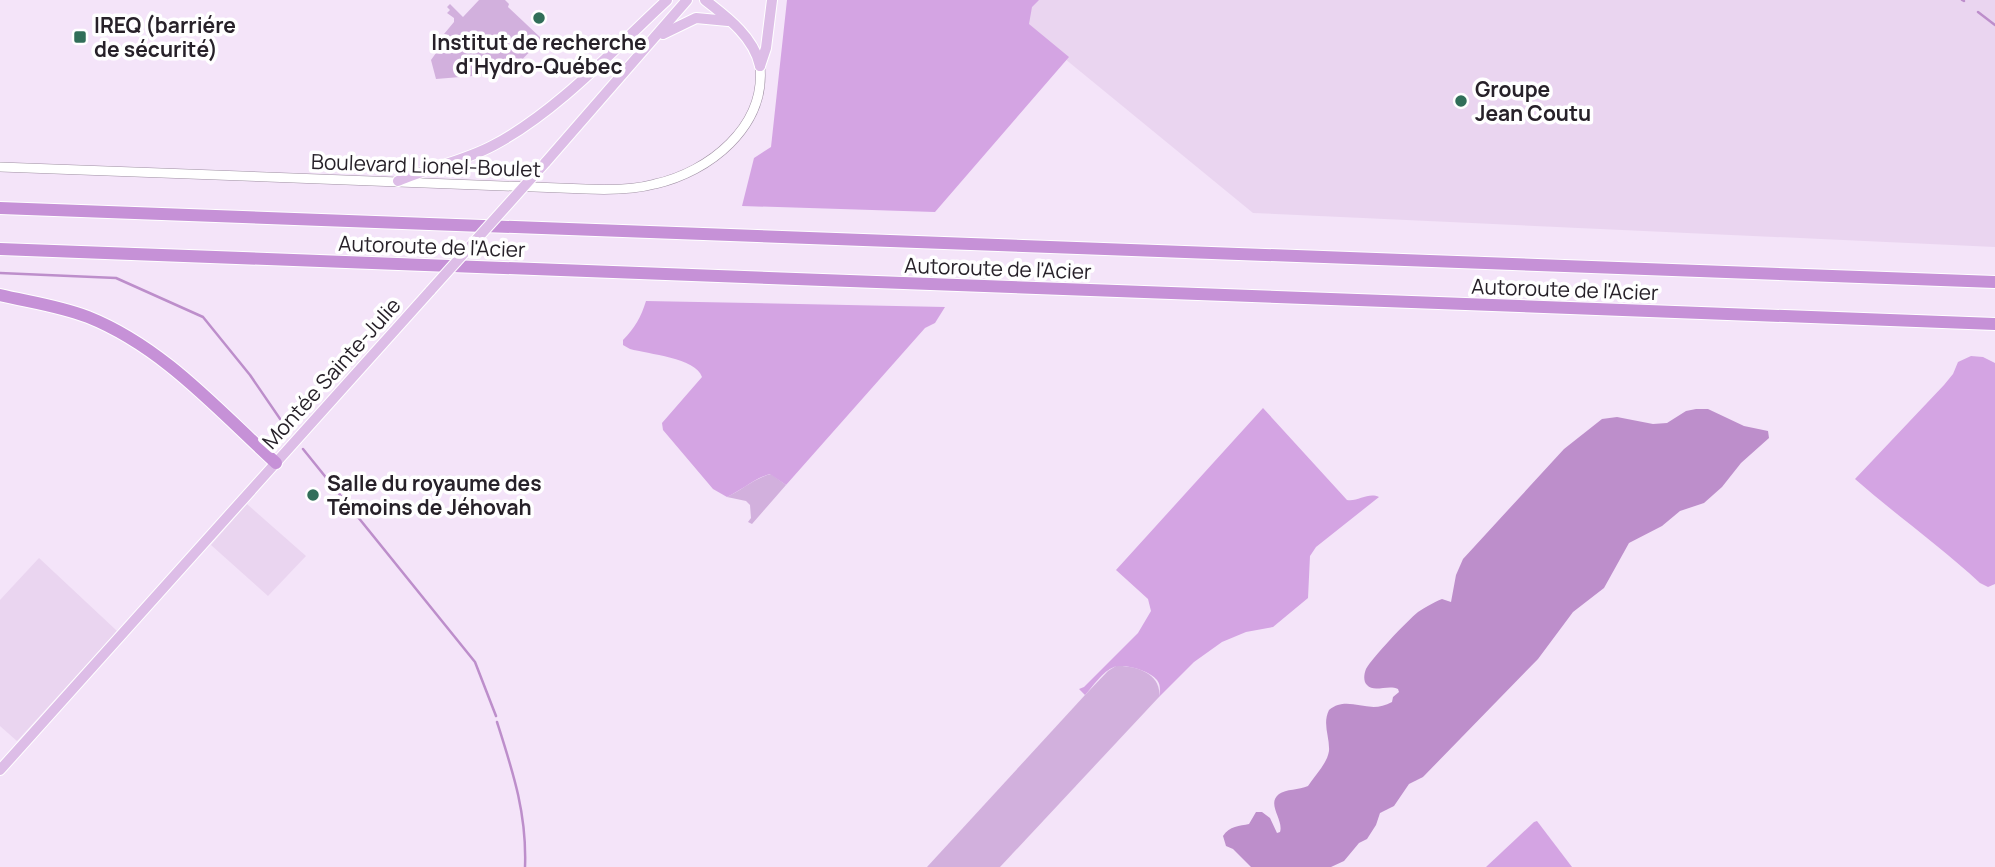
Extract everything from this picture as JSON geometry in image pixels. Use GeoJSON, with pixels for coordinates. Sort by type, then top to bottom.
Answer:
{"type":"FeatureCollection","features":[{"type":"Feature","properties":{"kind":"highway","name":"Autoroute de l'Acier"},"geometry":{"type":"LineString","coordinates":[[0,208],[1995,282]]}},
{"type":"Feature","properties":{"kind":"highway","name":"Autoroute de l'Acier"},"geometry":{"type":"LineString","coordinates":[[0,249],[1995,324]]}},
{"type":"Feature","properties":{"kind":"highway"},"geometry":{"type":"LineString","coordinates":[[0,295],[70,310],[134,339],[171,366],[276,463]]}},
{"type":"Feature","properties":{"kind":"main road"},"geometry":{"type":"LineString","coordinates":[[398,181],[477,153],[525,126],[569,90],[667,0]]}},
{"type":"Feature","properties":{"kind":"main road","name":"Montée Sainte-Julie"},"geometry":{"type":"LineString","coordinates":[[0,770],[545,163],[687,0]]}},
{"type":"Feature","properties":{"kind":"main road"},"geometry":{"type":"LineString","coordinates":[[705,0],[751,43],[760,66]]}},
{"type":"Feature","properties":{"kind":"main road"},"geometry":{"type":"LineString","coordinates":[[760,66],[766,48],[772,0]]}},
{"type":"Feature","properties":{"kind":"main road"},"geometry":{"type":"LineString","coordinates":[[657,37],[696,18],[728,21]]}},
{"type":"Feature","properties":{"kind":"street","name":"Boulevard Lionel-Boulet"},"geometry":{"type":"LineString","coordinates":[[0,167],[634,188],[666,181],[710,161],[738,135],[755,104],[760,66]]}},
{"type":"Feature","properties":{"kind":"shaded area"},"geometry":{"type":"Polygon","coordinates":[[[479,0],[505,0],[509,4],[508,7],[542,39],[509,73],[436,79],[431,60],[436,53],[442,54],[449,35],[444,34],[454,22],[454,18],[447,13],[450,10],[447,7],[450,4],[463,17],[479,0]]]}},
{"type":"Feature","properties":{"kind":"shaded area"},"geometry":{"type":"Polygon","coordinates":[[[787,0],[1039,0],[1032,7],[1029,24],[1069,57],[935,212],[742,206],[754,158],[771,147],[787,0]]]}},
{"type":"Feature","properties":{"kind":"shaded area"},"geometry":{"type":"Polygon","coordinates":[[[993,0],[1995,0],[1995,247],[1253,213],[993,0]]]}},
{"type":"Feature","properties":{"kind":"shaded area"},"geometry":{"type":"Polygon","coordinates":[[[646,301],[945,307],[935,323],[925,328],[786,485],[770,474],[727,497],[713,489],[663,430],[662,423],[702,377],[698,371],[681,361],[623,345],[623,340],[637,322],[646,301]]]}},
{"type":"Feature","properties":{"kind":"shaded area"},"geometry":{"type":"Polygon","coordinates":[[[1971,356],[1983,357],[1995,363],[1995,584],[1988,587],[1855,479],[1944,385],[1958,362],[1971,356]]]}},
{"type":"Feature","properties":{"kind":"shaded area"},"geometry":{"type":"Polygon","coordinates":[[[1263,408],[1347,500],[1379,497],[1316,547],[1310,556],[1308,598],[1273,627],[1246,632],[1222,642],[1194,662],[1159,697],[1159,684],[1154,677],[1124,666],[1114,667],[1106,672],[1085,695],[1079,689],[1138,633],[1151,611],[1148,599],[1116,570],[1263,408]]]}},
{"type":"Feature","properties":{"kind":"shaded area"},"geometry":{"type":"Polygon","coordinates":[[[1708,409],[1744,426],[1768,431],[1769,438],[1741,463],[1722,487],[1704,503],[1680,511],[1662,526],[1629,543],[1604,588],[1573,612],[1538,659],[1423,777],[1409,784],[1394,806],[1380,813],[1367,839],[1359,843],[1344,861],[1331,867],[1251,867],[1233,849],[1226,846],[1223,836],[1225,833],[1235,827],[1249,824],[1256,812],[1262,812],[1270,818],[1277,833],[1280,832],[1275,798],[1282,792],[1308,786],[1323,765],[1329,751],[1326,720],[1329,710],[1344,704],[1375,707],[1392,702],[1399,692],[1398,689],[1370,687],[1364,679],[1366,669],[1418,612],[1442,599],[1451,602],[1456,575],[1463,559],[1564,449],[1602,419],[1617,417],[1653,424],[1667,423],[1686,411],[1708,409]]]}},
{"type":"Feature","properties":{"kind":"shaded area"},"geometry":{"type":"Polygon","coordinates":[[[771,474],[786,485],[752,524],[748,522],[751,518],[750,505],[746,501],[727,497],[771,474]]]}},
{"type":"Feature","properties":{"kind":"shaded area"},"geometry":{"type":"Polygon","coordinates":[[[247,504],[306,556],[268,596],[211,545],[247,504]]]}},
{"type":"Feature","properties":{"kind":"shaded area"},"geometry":{"type":"Polygon","coordinates":[[[39,558],[117,631],[17,741],[0,726],[0,600],[39,558]]]}},
{"type":"Feature","properties":{"kind":"shaded area"},"geometry":{"type":"Polygon","coordinates":[[[1116,666],[1132,667],[1146,672],[1156,682],[1159,697],[1000,867],[927,867],[1085,695],[1116,666]]]}},
{"type":"Feature","properties":{"kind":"shaded area"},"geometry":{"type":"Polygon","coordinates":[[[1537,821],[1572,867],[1486,867],[1534,822],[1537,821]]]}},
{"type":"Feature","properties":{"kind":"waterway"},"geometry":{"type":"LineString","coordinates":[[1978,12],[1995,25]]}},
{"type":"Feature","properties":{"kind":"waterway"},"geometry":{"type":"LineString","coordinates":[[0,273],[116,278],[203,317],[250,375],[287,429]]}},
{"type":"Feature","properties":{"kind":"waterway"},"geometry":{"type":"LineString","coordinates":[[303,449],[475,662],[496,716]]}},
{"type":"Feature","properties":{"kind":"waterway"},"geometry":{"type":"LineString","coordinates":[[497,722],[521,811],[525,867]]}},
{"type":"Feature","properties":{"kind":"place","name":"Institut de recherche d'Hydro-Québec"},"geometry":{"type":"Point","coordinates":[539,18]}},
{"type":"Feature","properties":{"kind":"place","name":"IREQ (barriére de sécurité)"},"geometry":{"type":"Point","coordinates":[80,37]}},
{"type":"Feature","properties":{"kind":"place","name":"Groupe Jean Coutu"},"geometry":{"type":"Point","coordinates":[1461,101]}},
{"type":"Feature","properties":{"kind":"place","name":"Salle du royaume des Témoins de Jéhovah"},"geometry":{"type":"Point","coordinates":[313,495]}}]}
